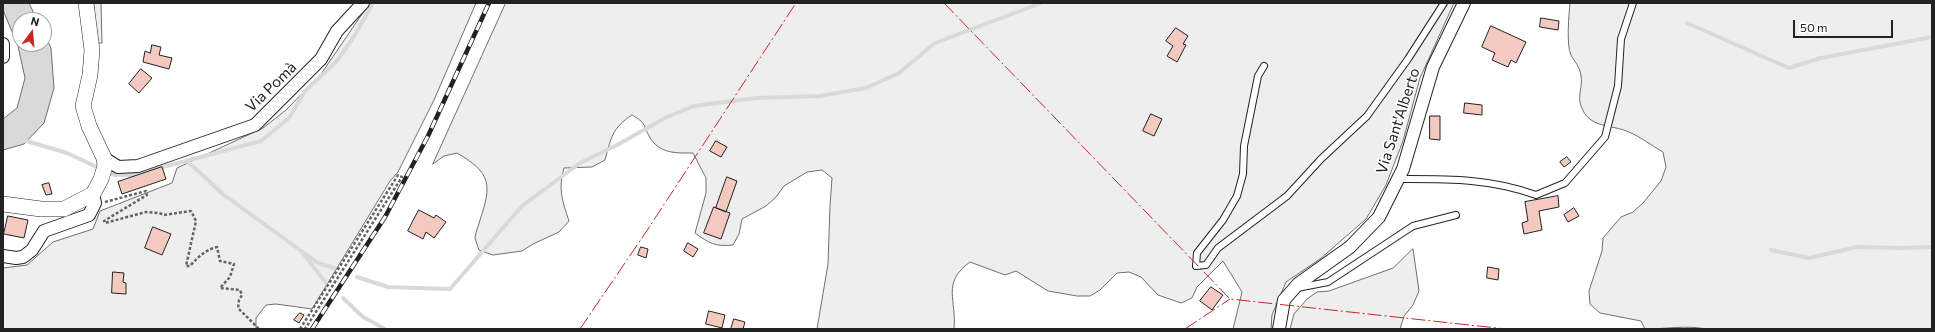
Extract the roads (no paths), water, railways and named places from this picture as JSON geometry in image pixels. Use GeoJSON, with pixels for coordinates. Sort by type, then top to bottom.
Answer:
{"type":"FeatureCollection","features":[{"type":"Feature","properties":{"kind":"street"},"geometry":{"type":"LineString","coordinates":[[5,257],[23,257],[32,250],[44,231],[89,215],[103,168],[84,106],[90,75],[92,50],[86,3]]}},
{"type":"Feature","properties":{"kind":"street","name":"Via Pomà"},"geometry":{"type":"LineString","coordinates":[[103,168],[138,166],[255,125],[321,59],[337,31],[363,3]]}},
{"type":"Feature","properties":{"kind":"street","name":"Via Sant'Alberto"},"geometry":{"type":"LineString","coordinates":[[1279,329],[1284,300],[1294,288],[1350,247],[1379,217],[1403,169],[1433,67],[1464,3]]}},
{"type":"Feature","properties":{"kind":"street"},"geometry":{"type":"LineString","coordinates":[[3,44],[3,57]]}},
{"type":"Feature","properties":{"kind":"street"},"geometry":{"type":"LineString","coordinates":[[3,204],[41,209],[64,209],[94,199]]}},
{"type":"Feature","properties":{"kind":"lane"},"geometry":{"type":"LineString","coordinates":[[1264,66],[1258,76],[1244,146],[1243,174],[1237,196],[1223,220],[1197,253],[1196,266],[1206,265],[1218,248],[1288,196],[1321,159],[1367,116],[1404,65],[1444,3]]}},
{"type":"Feature","properties":{"kind":"lane"},"geometry":{"type":"LineString","coordinates":[[1398,179],[1464,179],[1513,186],[1536,195],[1565,183],[1605,137],[1618,86],[1621,39],[1633,3]]}},
{"type":"Feature","properties":{"kind":"lane"},"geometry":{"type":"LineString","coordinates":[[1294,288],[1328,282],[1413,226],[1456,215]]}},
{"type":"Feature","properties":{"kind":"waterway"},"geometry":{"type":"LineString","coordinates":[[107,171],[114,175],[133,175],[261,141],[289,118],[305,91],[336,62],[353,38],[373,3]]}},
{"type":"Feature","properties":{"kind":"waterway"},"geometry":{"type":"LineString","coordinates":[[357,277],[388,287],[450,289],[522,206],[580,163],[617,145],[667,117],[694,106],[756,98],[820,96],[866,88],[899,73],[935,43],[1041,3]]}},
{"type":"Feature","properties":{"kind":"waterway"},"geometry":{"type":"LineString","coordinates":[[1687,23],[1789,68],[1821,58],[1932,37]]}},
{"type":"Feature","properties":{"kind":"waterway"},"geometry":{"type":"LineString","coordinates":[[23,140],[67,153],[101,169]]}},
{"type":"Feature","properties":{"kind":"waterway"},"geometry":{"type":"LineString","coordinates":[[187,161],[224,195],[318,263],[334,268]]}},
{"type":"Feature","properties":{"kind":"waterway"},"geometry":{"type":"LineString","coordinates":[[1771,250],[1809,258],[1857,247],[1932,247]]}},
{"type":"Feature","properties":{"kind":"waterway"},"geometry":{"type":"LineString","coordinates":[[302,252],[326,283]]}},
{"type":"Feature","properties":{"kind":"waterway"},"geometry":{"type":"LineString","coordinates":[[343,298],[363,317],[385,329]]}},
{"type":"Feature","properties":{"kind":"railway"},"geometry":{"type":"LineString","coordinates":[[312,329],[385,217],[428,136],[489,3]]}}]}
